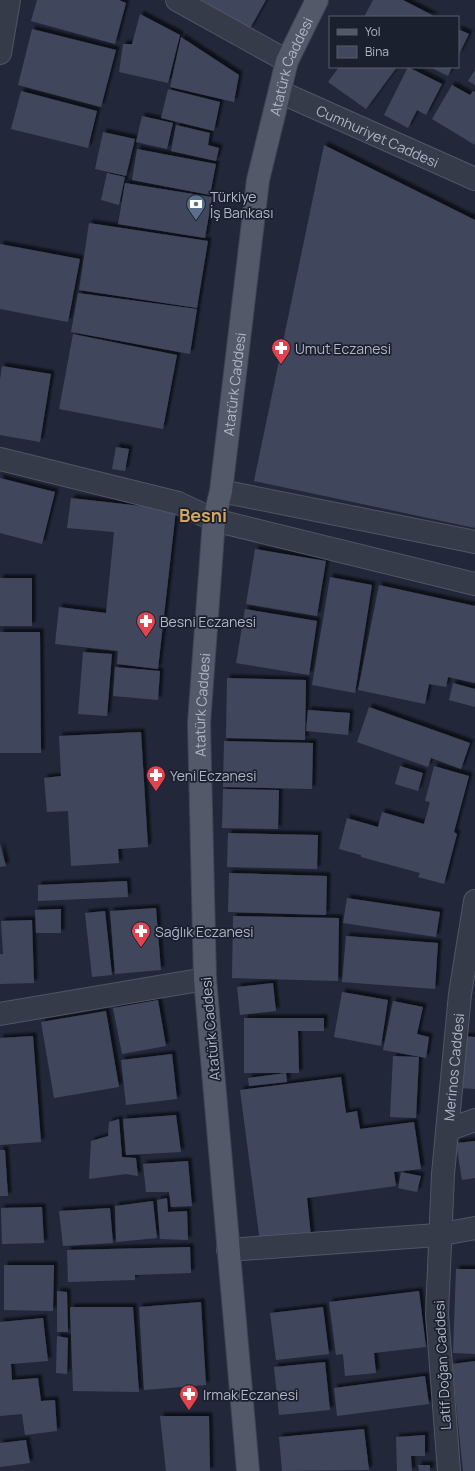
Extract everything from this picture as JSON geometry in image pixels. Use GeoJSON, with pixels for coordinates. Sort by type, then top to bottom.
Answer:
{"type":"FeatureCollection","features":[{"type":"Feature","properties":{"kind":"main road","name":"Atatürk Caddesi"},"geometry":{"type":"LineString","coordinates":[[248,1471],[205,979],[199,724],[214,520],[221,491],[258,180],[287,60],[317,0]]}},
{"type":"Feature","properties":{"kind":"street"},"geometry":{"type":"LineString","coordinates":[[0,53],[9,0]]}},
{"type":"Feature","properties":{"kind":"street"},"geometry":{"type":"LineString","coordinates":[[177,0],[287,60]]}},
{"type":"Feature","properties":{"kind":"street","name":"Cumhuriyet Caddesi"},"geometry":{"type":"LineString","coordinates":[[280,92],[475,179]]}},
{"type":"Feature","properties":{"kind":"street"},"geometry":{"type":"LineString","coordinates":[[0,459],[178,503],[214,520],[475,584]]}},
{"type":"Feature","properties":{"kind":"street"},"geometry":{"type":"LineString","coordinates":[[221,491],[475,542]]}},
{"type":"Feature","properties":{"kind":"street","name":"Merinos Caddesi"},"geometry":{"type":"LineString","coordinates":[[440,1235],[447,1130],[460,994],[475,901]]}},
{"type":"Feature","properties":{"kind":"street"},"geometry":{"type":"LineString","coordinates":[[0,1014],[205,979]]}},
{"type":"Feature","properties":{"kind":"street"},"geometry":{"type":"LineString","coordinates":[[447,1130],[475,1120]]}},
{"type":"Feature","properties":{"kind":"street"},"geometry":{"type":"LineString","coordinates":[[228,1250],[440,1235],[475,1228]]}},
{"type":"Feature","properties":{"kind":"street","name":"Latif Doğan Caddesi"},"geometry":{"type":"LineString","coordinates":[[440,1235],[437,1314],[449,1471]]}},
{"type":"Feature","properties":{"kind":"building"},"geometry":{"type":"Polygon","coordinates":[[[37,0],[119,0],[126,3],[115,44],[31,21],[37,0]]]}},
{"type":"Feature","properties":{"kind":"building"},"geometry":{"type":"Polygon","coordinates":[[[196,0],[266,0],[249,30],[196,0]]]}},
{"type":"Feature","properties":{"kind":"building"},"geometry":{"type":"Polygon","coordinates":[[[373,0],[403,0],[434,16],[365,16],[373,0]]]}},
{"type":"Feature","properties":{"kind":"building"},"geometry":{"type":"Polygon","coordinates":[[[140,14],[180,35],[168,83],[119,72],[123,44],[132,44],[140,14]]]}},
{"type":"Feature","properties":{"kind":"building"},"geometry":{"type":"Polygon","coordinates":[[[32,29],[116,50],[101,107],[18,85],[32,29]]]}},
{"type":"Feature","properties":{"kind":"building"},"geometry":{"type":"Polygon","coordinates":[[[459,29],[469,34],[459,54],[459,29]]]}},
{"type":"Feature","properties":{"kind":"building"},"geometry":{"type":"Polygon","coordinates":[[[181,37],[239,75],[234,102],[170,87],[181,37]]]}},
{"type":"Feature","properties":{"kind":"building"},"geometry":{"type":"Polygon","coordinates":[[[338,68],[396,68],[366,109],[328,82],[338,68]]]}},
{"type":"Feature","properties":{"kind":"building"},"geometry":{"type":"Polygon","coordinates":[[[408,68],[442,84],[426,115],[417,110],[408,128],[384,115],[408,68]]]}},
{"type":"Feature","properties":{"kind":"building"},"geometry":{"type":"Polygon","coordinates":[[[432,68],[452,68],[448,76],[432,68]]]}},
{"type":"Feature","properties":{"kind":"building"},"geometry":{"type":"Polygon","coordinates":[[[475,70],[475,85],[468,81],[475,70]]]}},
{"type":"Feature","properties":{"kind":"building"},"geometry":{"type":"Polygon","coordinates":[[[452,85],[470,95],[473,91],[475,92],[475,145],[432,119],[452,85]]]}},
{"type":"Feature","properties":{"kind":"building"},"geometry":{"type":"Polygon","coordinates":[[[168,89],[220,102],[214,131],[161,118],[168,89]]]}},
{"type":"Feature","properties":{"kind":"building"},"geometry":{"type":"Polygon","coordinates":[[[21,91],[97,111],[88,148],[11,129],[21,91]]]}},
{"type":"Feature","properties":{"kind":"building"},"geometry":{"type":"Polygon","coordinates":[[[142,116],[173,123],[167,149],[136,142],[142,116]]]}},
{"type":"Feature","properties":{"kind":"building"},"geometry":{"type":"Polygon","coordinates":[[[176,125],[210,133],[208,145],[219,148],[216,161],[171,151],[176,125]]]}},
{"type":"Feature","properties":{"kind":"building"},"geometry":{"type":"Polygon","coordinates":[[[103,132],[135,139],[126,176],[95,169],[103,132]]]}},
{"type":"Feature","properties":{"kind":"building"},"geometry":{"type":"Polygon","coordinates":[[[324,145],[475,220],[475,528],[254,481],[324,145]]]}},
{"type":"Feature","properties":{"kind":"building"},"geometry":{"type":"Polygon","coordinates":[[[137,149],[216,164],[210,195],[132,180],[137,149]]]}},
{"type":"Feature","properties":{"kind":"building"},"geometry":{"type":"Polygon","coordinates":[[[107,173],[125,177],[119,205],[101,200],[107,173]]]}},
{"type":"Feature","properties":{"kind":"building"},"geometry":{"type":"Polygon","coordinates":[[[125,183],[212,197],[205,238],[118,224],[125,183]]]}},
{"type":"Feature","properties":{"kind":"building"},"geometry":{"type":"Polygon","coordinates":[[[89,223],[208,241],[197,308],[79,290],[89,223]]]}},
{"type":"Feature","properties":{"kind":"building"},"geometry":{"type":"Polygon","coordinates":[[[0,244],[80,259],[68,322],[0,309],[0,244]]]}},
{"type":"Feature","properties":{"kind":"building"},"geometry":{"type":"Polygon","coordinates":[[[78,293],[197,309],[190,354],[71,332],[78,293]]]}},
{"type":"Feature","properties":{"kind":"building"},"geometry":{"type":"Polygon","coordinates":[[[73,334],[177,355],[163,429],[59,409],[73,334]]]}},
{"type":"Feature","properties":{"kind":"building"},"geometry":{"type":"Polygon","coordinates":[[[2,366],[51,374],[40,442],[0,435],[0,380],[2,366]]]}},
{"type":"Feature","properties":{"kind":"building"},"geometry":{"type":"Polygon","coordinates":[[[116,447],[129,449],[125,471],[112,469],[116,447]]]}},
{"type":"Feature","properties":{"kind":"building"},"geometry":{"type":"Polygon","coordinates":[[[0,478],[55,492],[42,544],[0,533],[0,478]]]}},
{"type":"Feature","properties":{"kind":"building"},"geometry":{"type":"Polygon","coordinates":[[[71,498],[176,510],[158,669],[117,664],[118,651],[55,644],[59,607],[106,613],[114,532],[67,528],[71,498]]]}},
{"type":"Feature","properties":{"kind":"building"},"geometry":{"type":"Polygon","coordinates":[[[255,549],[326,561],[317,616],[246,604],[255,549]]]}},
{"type":"Feature","properties":{"kind":"building"},"geometry":{"type":"Polygon","coordinates":[[[330,577],[372,585],[355,693],[312,685],[330,577]]]}},
{"type":"Feature","properties":{"kind":"building"},"geometry":{"type":"Polygon","coordinates":[[[0,578],[32,578],[32,626],[0,626],[0,578]]]}},
{"type":"Feature","properties":{"kind":"building"},"geometry":{"type":"Polygon","coordinates":[[[379,585],[475,606],[475,683],[448,677],[446,687],[429,684],[425,704],[358,690],[379,585]]]}},
{"type":"Feature","properties":{"kind":"building"},"geometry":{"type":"Polygon","coordinates":[[[245,609],[317,621],[309,675],[236,663],[245,609]]]}},
{"type":"Feature","properties":{"kind":"building"},"geometry":{"type":"Polygon","coordinates":[[[0,632],[40,632],[41,753],[0,753],[0,632]]]}},
{"type":"Feature","properties":{"kind":"building"},"geometry":{"type":"Polygon","coordinates":[[[83,652],[112,654],[107,716],[78,714],[83,652]]]}},
{"type":"Feature","properties":{"kind":"building"},"geometry":{"type":"Polygon","coordinates":[[[115,667],[160,671],[158,700],[113,696],[115,667]]]}},
{"type":"Feature","properties":{"kind":"building"},"geometry":{"type":"Polygon","coordinates":[[[227,678],[306,680],[305,740],[226,738],[227,678]]]}},
{"type":"Feature","properties":{"kind":"building"},"geometry":{"type":"Polygon","coordinates":[[[453,683],[475,689],[475,707],[449,700],[453,683]]]}},
{"type":"Feature","properties":{"kind":"building"},"geometry":{"type":"Polygon","coordinates":[[[369,707],[470,743],[461,769],[431,758],[428,767],[357,742],[369,707]]]}},
{"type":"Feature","properties":{"kind":"building"},"geometry":{"type":"Polygon","coordinates":[[[308,710],[350,713],[348,735],[306,731],[308,710]]]}},
{"type":"Feature","properties":{"kind":"building"},"geometry":{"type":"Polygon","coordinates":[[[141,732],[148,847],[118,849],[119,863],[71,866],[68,811],[47,812],[44,778],[61,776],[59,736],[141,732]]]}},
{"type":"Feature","properties":{"kind":"building"},"geometry":{"type":"Polygon","coordinates":[[[224,741],[313,743],[312,789],[223,787],[224,741]]]}},
{"type":"Feature","properties":{"kind":"building"},"geometry":{"type":"Polygon","coordinates":[[[400,766],[423,773],[418,791],[395,784],[400,766]]]}},
{"type":"Feature","properties":{"kind":"building"},"geometry":{"type":"Polygon","coordinates":[[[434,766],[469,776],[454,832],[457,834],[444,884],[418,877],[420,873],[361,857],[361,855],[339,849],[347,818],[378,827],[382,812],[424,824],[430,802],[425,801],[434,766]]]}},
{"type":"Feature","properties":{"kind":"building"},"geometry":{"type":"Polygon","coordinates":[[[223,789],[279,790],[278,829],[222,828],[223,789]]]}},
{"type":"Feature","properties":{"kind":"building"},"geometry":{"type":"Polygon","coordinates":[[[228,833],[318,835],[317,869],[227,867],[228,833]]]}},
{"type":"Feature","properties":{"kind":"building"},"geometry":{"type":"Polygon","coordinates":[[[0,844],[6,866],[0,867],[0,844]]]}},
{"type":"Feature","properties":{"kind":"building"},"geometry":{"type":"Polygon","coordinates":[[[229,873],[327,876],[326,915],[228,912],[229,873]]]}},
{"type":"Feature","properties":{"kind":"building"},"geometry":{"type":"Polygon","coordinates":[[[127,881],[128,897],[38,901],[38,885],[127,881]]]}},
{"type":"Feature","properties":{"kind":"building"},"geometry":{"type":"Polygon","coordinates":[[[347,898],[440,912],[436,937],[343,923],[347,898]]]}},
{"type":"Feature","properties":{"kind":"building"},"geometry":{"type":"Polygon","coordinates":[[[156,908],[161,970],[115,974],[110,911],[156,908]]]}},
{"type":"Feature","properties":{"kind":"building"},"geometry":{"type":"Polygon","coordinates":[[[61,909],[61,933],[36,933],[35,910],[61,909]]]}},
{"type":"Feature","properties":{"kind":"building"},"geometry":{"type":"Polygon","coordinates":[[[105,911],[112,975],[92,977],[85,913],[105,911]]]}},
{"type":"Feature","properties":{"kind":"building"},"geometry":{"type":"Polygon","coordinates":[[[233,916],[339,918],[338,981],[232,978],[233,916]]]}},
{"type":"Feature","properties":{"kind":"building"},"geometry":{"type":"Polygon","coordinates":[[[32,920],[34,983],[0,984],[0,954],[3,954],[1,921],[32,920]]]}},
{"type":"Feature","properties":{"kind":"building"},"geometry":{"type":"Polygon","coordinates":[[[346,936],[438,943],[435,989],[342,982],[346,936]]]}},
{"type":"Feature","properties":{"kind":"building"},"geometry":{"type":"Polygon","coordinates":[[[273,983],[276,1011],[240,1015],[237,987],[273,983]]]}},
{"type":"Feature","properties":{"kind":"building"},"geometry":{"type":"Polygon","coordinates":[[[342,992],[388,1000],[381,1046],[334,1037],[342,992]]]}},
{"type":"Feature","properties":{"kind":"building"},"geometry":{"type":"Polygon","coordinates":[[[158,1000],[166,1046],[122,1054],[113,1008],[158,1000]]]}},
{"type":"Feature","properties":{"kind":"building"},"geometry":{"type":"Polygon","coordinates":[[[393,1001],[423,1007],[417,1034],[429,1037],[426,1058],[383,1050],[393,1001]]]}},
{"type":"Feature","properties":{"kind":"building"},"geometry":{"type":"Polygon","coordinates":[[[106,1011],[119,1087],[54,1098],[41,1022],[106,1011]]]}},
{"type":"Feature","properties":{"kind":"building"},"geometry":{"type":"Polygon","coordinates":[[[244,1018],[324,1018],[324,1031],[298,1031],[299,1073],[244,1073],[244,1018]]]}},
{"type":"Feature","properties":{"kind":"building"},"geometry":{"type":"Polygon","coordinates":[[[33,1036],[41,1142],[0,1145],[0,1038],[33,1036]]]}},
{"type":"Feature","properties":{"kind":"building"},"geometry":{"type":"Polygon","coordinates":[[[463,1036],[475,1037],[475,1089],[459,1088],[463,1036]]]}},
{"type":"Feature","properties":{"kind":"building"},"geometry":{"type":"Polygon","coordinates":[[[172,1054],[177,1099],[126,1105],[121,1060],[172,1054]]]}},
{"type":"Feature","properties":{"kind":"building"},"geometry":{"type":"Polygon","coordinates":[[[393,1056],[419,1057],[416,1118],[390,1117],[393,1056]]]}},
{"type":"Feature","properties":{"kind":"building"},"geometry":{"type":"Polygon","coordinates":[[[286,1073],[287,1082],[249,1086],[248,1078],[286,1073]]]}},
{"type":"Feature","properties":{"kind":"building"},"geometry":{"type":"Polygon","coordinates":[[[341,1077],[346,1113],[357,1111],[360,1129],[414,1122],[421,1169],[394,1172],[396,1186],[307,1198],[311,1236],[260,1242],[240,1090],[341,1077]]]}},
{"type":"Feature","properties":{"kind":"building"},"geometry":{"type":"Polygon","coordinates":[[[176,1115],[181,1152],[126,1155],[123,1119],[176,1115]]]}},
{"type":"Feature","properties":{"kind":"building"},"geometry":{"type":"Polygon","coordinates":[[[119,1119],[122,1157],[136,1158],[138,1176],[126,1174],[89,1179],[91,1141],[108,1136],[109,1122],[119,1119]]]}},
{"type":"Feature","properties":{"kind":"building"},"geometry":{"type":"Polygon","coordinates":[[[475,1141],[475,1178],[462,1180],[456,1143],[475,1141]]]}},
{"type":"Feature","properties":{"kind":"building"},"geometry":{"type":"Polygon","coordinates":[[[0,1150],[5,1150],[8,1196],[0,1196],[0,1150]]]}},
{"type":"Feature","properties":{"kind":"building"},"geometry":{"type":"Polygon","coordinates":[[[188,1161],[192,1206],[171,1207],[169,1192],[146,1192],[143,1164],[188,1161]]]}},
{"type":"Feature","properties":{"kind":"building"},"geometry":{"type":"Polygon","coordinates":[[[401,1172],[421,1176],[417,1192],[398,1188],[401,1172]]]}},
{"type":"Feature","properties":{"kind":"building"},"geometry":{"type":"Polygon","coordinates":[[[167,1198],[168,1212],[187,1211],[188,1240],[160,1239],[157,1200],[167,1198]]]}},
{"type":"Feature","properties":{"kind":"building"},"geometry":{"type":"Polygon","coordinates":[[[153,1201],[157,1238],[116,1242],[115,1206],[153,1201]]]}},
{"type":"Feature","properties":{"kind":"building"},"geometry":{"type":"Polygon","coordinates":[[[42,1207],[44,1243],[2,1244],[1,1208],[42,1207]]]}},
{"type":"Feature","properties":{"kind":"building"},"geometry":{"type":"Polygon","coordinates":[[[110,1208],[113,1243],[63,1246],[59,1211],[110,1208]]]}},
{"type":"Feature","properties":{"kind":"building"},"geometry":{"type":"Polygon","coordinates":[[[190,1247],[191,1273],[135,1275],[135,1280],[68,1282],[67,1250],[190,1247]]]}},
{"type":"Feature","properties":{"kind":"building"},"geometry":{"type":"Polygon","coordinates":[[[4,1265],[54,1265],[53,1311],[4,1310],[4,1265]]]}},
{"type":"Feature","properties":{"kind":"building"},"geometry":{"type":"Polygon","coordinates":[[[456,1269],[475,1269],[475,1354],[453,1353],[456,1269]]]}},
{"type":"Feature","properties":{"kind":"building"},"geometry":{"type":"Polygon","coordinates":[[[57,1291],[67,1292],[68,1332],[57,1332],[57,1291]]]}},
{"type":"Feature","properties":{"kind":"building"},"geometry":{"type":"Polygon","coordinates":[[[419,1291],[426,1347],[374,1353],[376,1373],[345,1376],[343,1354],[336,1355],[329,1302],[419,1291]]]}},
{"type":"Feature","properties":{"kind":"building"},"geometry":{"type":"Polygon","coordinates":[[[201,1302],[206,1385],[144,1390],[139,1307],[201,1302]]]}},
{"type":"Feature","properties":{"kind":"building"},"geometry":{"type":"Polygon","coordinates":[[[70,1307],[133,1307],[139,1392],[73,1391],[70,1307]]]}},
{"type":"Feature","properties":{"kind":"building"},"geometry":{"type":"Polygon","coordinates":[[[323,1307],[329,1354],[276,1360],[270,1313],[323,1307]]]}},
{"type":"Feature","properties":{"kind":"building"},"geometry":{"type":"Polygon","coordinates":[[[43,1318],[48,1361],[11,1364],[12,1380],[38,1378],[41,1401],[55,1400],[57,1431],[25,1435],[22,1414],[0,1416],[0,1322],[43,1318]]]}},
{"type":"Feature","properties":{"kind":"building"},"geometry":{"type":"Polygon","coordinates":[[[57,1336],[68,1338],[67,1374],[56,1373],[57,1336]]]}},
{"type":"Feature","properties":{"kind":"building"},"geometry":{"type":"Polygon","coordinates":[[[475,1361],[475,1471],[463,1471],[452,1364],[475,1361]]]}},
{"type":"Feature","properties":{"kind":"building"},"geometry":{"type":"Polygon","coordinates":[[[325,1362],[330,1410],[279,1415],[274,1367],[325,1362]]]}},
{"type":"Feature","properties":{"kind":"building"},"geometry":{"type":"Polygon","coordinates":[[[425,1376],[429,1404],[337,1416],[334,1388],[425,1376]]]}},
{"type":"Feature","properties":{"kind":"building"},"geometry":{"type":"Polygon","coordinates":[[[160,1416],[209,1416],[210,1471],[166,1471],[160,1416]]]}},
{"type":"Feature","properties":{"kind":"building"},"geometry":{"type":"Polygon","coordinates":[[[364,1429],[369,1470],[282,1471],[279,1437],[364,1429]]]}},
{"type":"Feature","properties":{"kind":"building"},"geometry":{"type":"Polygon","coordinates":[[[425,1435],[425,1456],[411,1456],[412,1471],[397,1471],[396,1437],[425,1435]]]}},
{"type":"Feature","properties":{"kind":"building"},"geometry":{"type":"Polygon","coordinates":[[[26,1440],[30,1463],[0,1467],[0,1443],[26,1440]]]}},
{"type":"Feature","properties":{"kind":"building"},"geometry":{"type":"Polygon","coordinates":[[[418,1465],[430,1465],[430,1471],[419,1471],[418,1465]]]}},
{"type":"Feature","properties":{"kind":"place","name":"Türkiye İş Bankası"},"geometry":{"type":"Point","coordinates":[196,221]}},
{"type":"Feature","properties":{"kind":"place","name":"Umut Eczanesi"},"geometry":{"type":"Point","coordinates":[281,365]}},
{"type":"Feature","properties":{"kind":"place","name":"Besni Eczanesi"},"geometry":{"type":"Point","coordinates":[146,638]}},
{"type":"Feature","properties":{"kind":"place","name":"Yeni Eczanesi"},"geometry":{"type":"Point","coordinates":[156,792]}},
{"type":"Feature","properties":{"kind":"place","name":"Sağlık Eczanesi"},"geometry":{"type":"Point","coordinates":[141,948]}},
{"type":"Feature","properties":{"kind":"place","name":"Irmak Eczanesi"},"geometry":{"type":"Point","coordinates":[189,1411]}},
{"type":"Feature","properties":{"kind":"district","name":"Besni"},"geometry":{"type":"Point","coordinates":[203,515]}}]}
